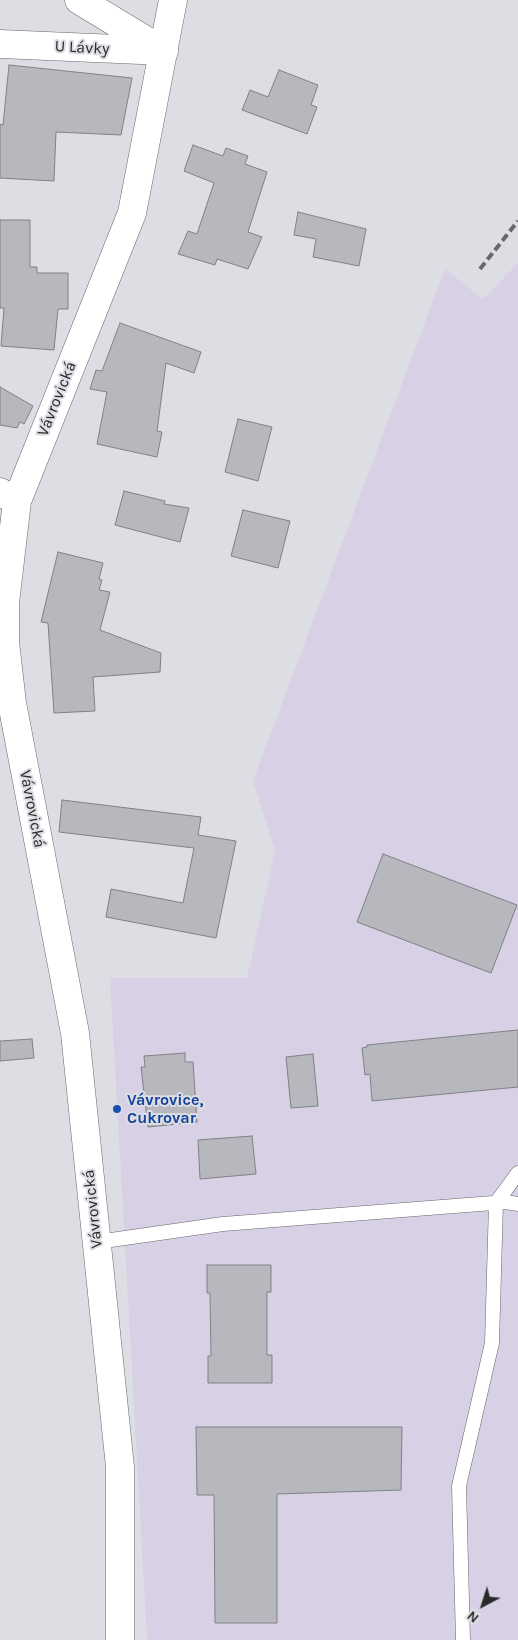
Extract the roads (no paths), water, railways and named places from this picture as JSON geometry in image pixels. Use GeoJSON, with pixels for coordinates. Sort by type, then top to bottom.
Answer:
{"type":"FeatureCollection","features":[{"type":"Feature","properties":{"kind":"street"},"geometry":{"type":"LineString","coordinates":[[78,0],[164,51]]}},
{"type":"Feature","properties":{"kind":"street","name":"Vávrovická"},"geometry":{"type":"LineString","coordinates":[[120,1640],[120,1467],[75,1033],[12,703],[5,642],[5,603],[9,497],[132,213],[173,0]]}},
{"type":"Feature","properties":{"kind":"street","name":"U Lávky"},"geometry":{"type":"LineString","coordinates":[[0,44],[164,51]]}},
{"type":"Feature","properties":{"kind":"lane"},"geometry":{"type":"LineString","coordinates":[[463,1640],[459,1486],[492,1343],[496,1203],[518,1173]]}},
{"type":"Feature","properties":{"kind":"lane"},"geometry":{"type":"LineString","coordinates":[[97,1242],[223,1224],[496,1203],[518,1204]]}},
{"type":"Feature","properties":{"kind":"railway"},"geometry":{"type":"LineString","coordinates":[[480,269],[518,221]]}},
{"type":"Feature","properties":{"kind":"place","name":"Vávrovice, Cukrovar"},"geometry":{"type":"Point","coordinates":[117,1109]}}]}
